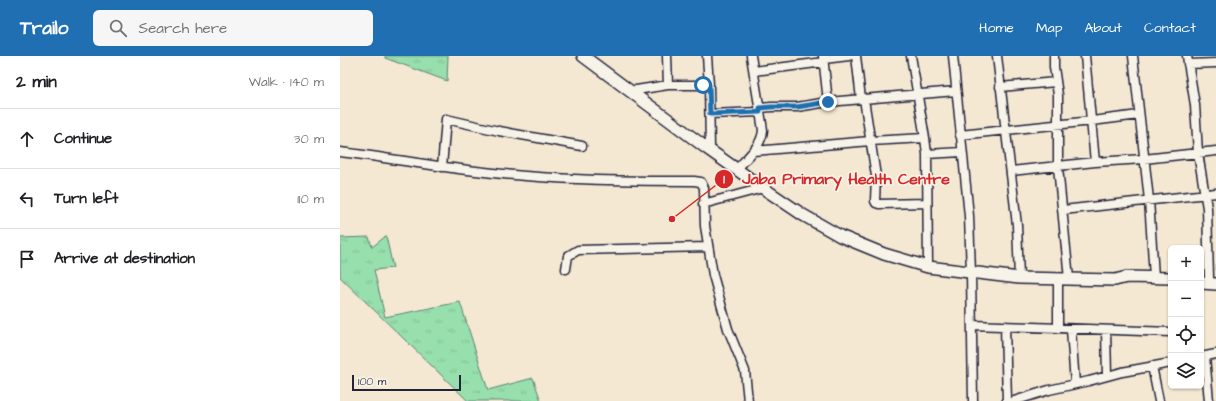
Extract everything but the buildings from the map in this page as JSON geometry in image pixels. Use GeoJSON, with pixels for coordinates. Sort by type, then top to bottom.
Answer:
{"type":"FeatureCollection","features":[{"type":"Feature","properties":{"kind":"main road"},"geometry":{"type":"LineString","coordinates":[[582,56],[710,150],[803,215],[840,236],[884,254],[928,267],[1019,278],[1168,283]]}},
{"type":"Feature","properties":{"kind":"main road"},"geometry":{"type":"LineString","coordinates":[[1115,280],[1127,277],[1168,278]]}},
{"type":"Feature","properties":{"kind":"street"},"geometry":{"type":"LineString","coordinates":[[667,56],[668,86]]}},
{"type":"Feature","properties":{"kind":"street"},"geometry":{"type":"LineString","coordinates":[[706,56],[709,85],[710,150]]}},
{"type":"Feature","properties":{"kind":"street"},"geometry":{"type":"LineString","coordinates":[[737,169],[759,145],[763,137],[764,130],[751,56]]}},
{"type":"Feature","properties":{"kind":"street"},"geometry":{"type":"LineString","coordinates":[[754,71],[849,56]]}},
{"type":"Feature","properties":{"kind":"street"},"geometry":{"type":"LineString","coordinates":[[856,56],[876,176],[876,203],[927,203]]}},
{"type":"Feature","properties":{"kind":"street"},"geometry":{"type":"LineString","coordinates":[[911,56],[927,154],[928,267]]}},
{"type":"Feature","properties":{"kind":"street"},"geometry":{"type":"LineString","coordinates":[[953,56],[969,216],[973,401]]}},
{"type":"Feature","properties":{"kind":"street"},"geometry":{"type":"LineString","coordinates":[[997,56],[1017,225],[1019,278]]}},
{"type":"Feature","properties":{"kind":"street"},"geometry":{"type":"LineString","coordinates":[[1054,56],[1058,94],[1058,167],[1062,210],[1063,279],[1058,328]]}},
{"type":"Feature","properties":{"kind":"street"},"geometry":{"type":"LineString","coordinates":[[1085,56],[1095,162]]}},
{"type":"Feature","properties":{"kind":"street"},"geometry":{"type":"LineString","coordinates":[[1133,56],[1149,200],[1154,277]]}},
{"type":"Feature","properties":{"kind":"street"},"geometry":{"type":"LineString","coordinates":[[824,59],[828,102]]}},
{"type":"Feature","properties":{"kind":"street"},"geometry":{"type":"LineString","coordinates":[[1209,280],[1207,208],[1198,153],[1195,105],[1187,60],[1216,63]]}},
{"type":"Feature","properties":{"kind":"street"},"geometry":{"type":"LineString","coordinates":[[1000,87],[1056,82]]}},
{"type":"Feature","properties":{"kind":"street"},"geometry":{"type":"LineString","coordinates":[[630,91],[668,86],[709,85]]}},
{"type":"Feature","properties":{"kind":"street"},"geometry":{"type":"LineString","coordinates":[[710,114],[760,110],[771,107],[797,107],[828,102],[956,91]]}},
{"type":"Feature","properties":{"kind":"street"},"geometry":{"type":"LineString","coordinates":[[960,135],[1092,121],[1139,114]]}},
{"type":"Feature","properties":{"kind":"street"},"geometry":{"type":"LineString","coordinates":[[442,167],[446,119],[499,131],[582,146]]}},
{"type":"Feature","properties":{"kind":"street"},"geometry":{"type":"LineString","coordinates":[[753,151],[925,138]]}},
{"type":"Feature","properties":{"kind":"street"},"geometry":{"type":"LineString","coordinates":[[1011,171],[1216,151]]}},
{"type":"Feature","properties":{"kind":"street"},"geometry":{"type":"LineString","coordinates":[[340,152],[477,172],[569,179],[701,182],[704,188],[705,226],[713,276],[728,329],[745,371],[748,401]]}},
{"type":"Feature","properties":{"kind":"street"},"geometry":{"type":"LineString","coordinates":[[927,154],[962,152]]}},
{"type":"Feature","properties":{"kind":"street"},"geometry":{"type":"LineString","coordinates":[[704,204],[763,188]]}},
{"type":"Feature","properties":{"kind":"street"},"geometry":{"type":"LineString","coordinates":[[1062,210],[1216,193]]}},
{"type":"Feature","properties":{"kind":"street"},"geometry":{"type":"LineString","coordinates":[[566,269],[568,256],[578,250],[708,247]]}},
{"type":"Feature","properties":{"kind":"street"},"geometry":{"type":"LineString","coordinates":[[972,325],[1168,332]]}},
{"type":"Feature","properties":{"kind":"street"},"geometry":{"type":"LineString","coordinates":[[1005,326],[1006,401]]}},
{"type":"Feature","properties":{"kind":"street"},"geometry":{"type":"LineString","coordinates":[[1071,329],[1075,384]]}},
{"type":"Feature","properties":{"kind":"street"},"geometry":{"type":"LineString","coordinates":[[1106,330],[1107,376]]}},
{"type":"Feature","properties":{"kind":"street"},"geometry":{"type":"LineString","coordinates":[[1204,357],[1216,354]]}},
{"type":"Feature","properties":{"kind":"street"},"geometry":{"type":"LineString","coordinates":[[1014,401],[1049,390],[1168,363]]}},
{"type":"Feature","properties":{"kind":"street"},"geometry":{"type":"LineString","coordinates":[[1204,364],[1209,401]]}},
{"type":"Feature","properties":{"kind":"street"},"geometry":{"type":"LineString","coordinates":[[1152,366],[1159,401]]}},
{"type":"Feature","properties":{"kind":"green space"},"geometry":{"type":"Polygon","coordinates":[[[385,56],[448,56],[447,81],[385,58],[385,56]]]}},
{"type":"Feature","properties":{"kind":"green space"},"geometry":{"type":"Polygon","coordinates":[[[386,236],[393,268],[374,270],[385,317],[460,302],[488,390],[533,378],[541,401],[468,401],[340,277],[340,238],[369,237],[372,247],[386,236]]]}},
{"type":"Feature","properties":{"kind":"place","name":"Jaba Primary Health Centre"},"geometry":{"type":"Point","coordinates":[672,219]}},
{"type":"Feature","properties":{"kind":"route"},"geometry":{"type":"LineString","coordinates":[[703,85],[709,85],[710,114],[760,112],[760,108],[797,107],[828,102]]}}]}
